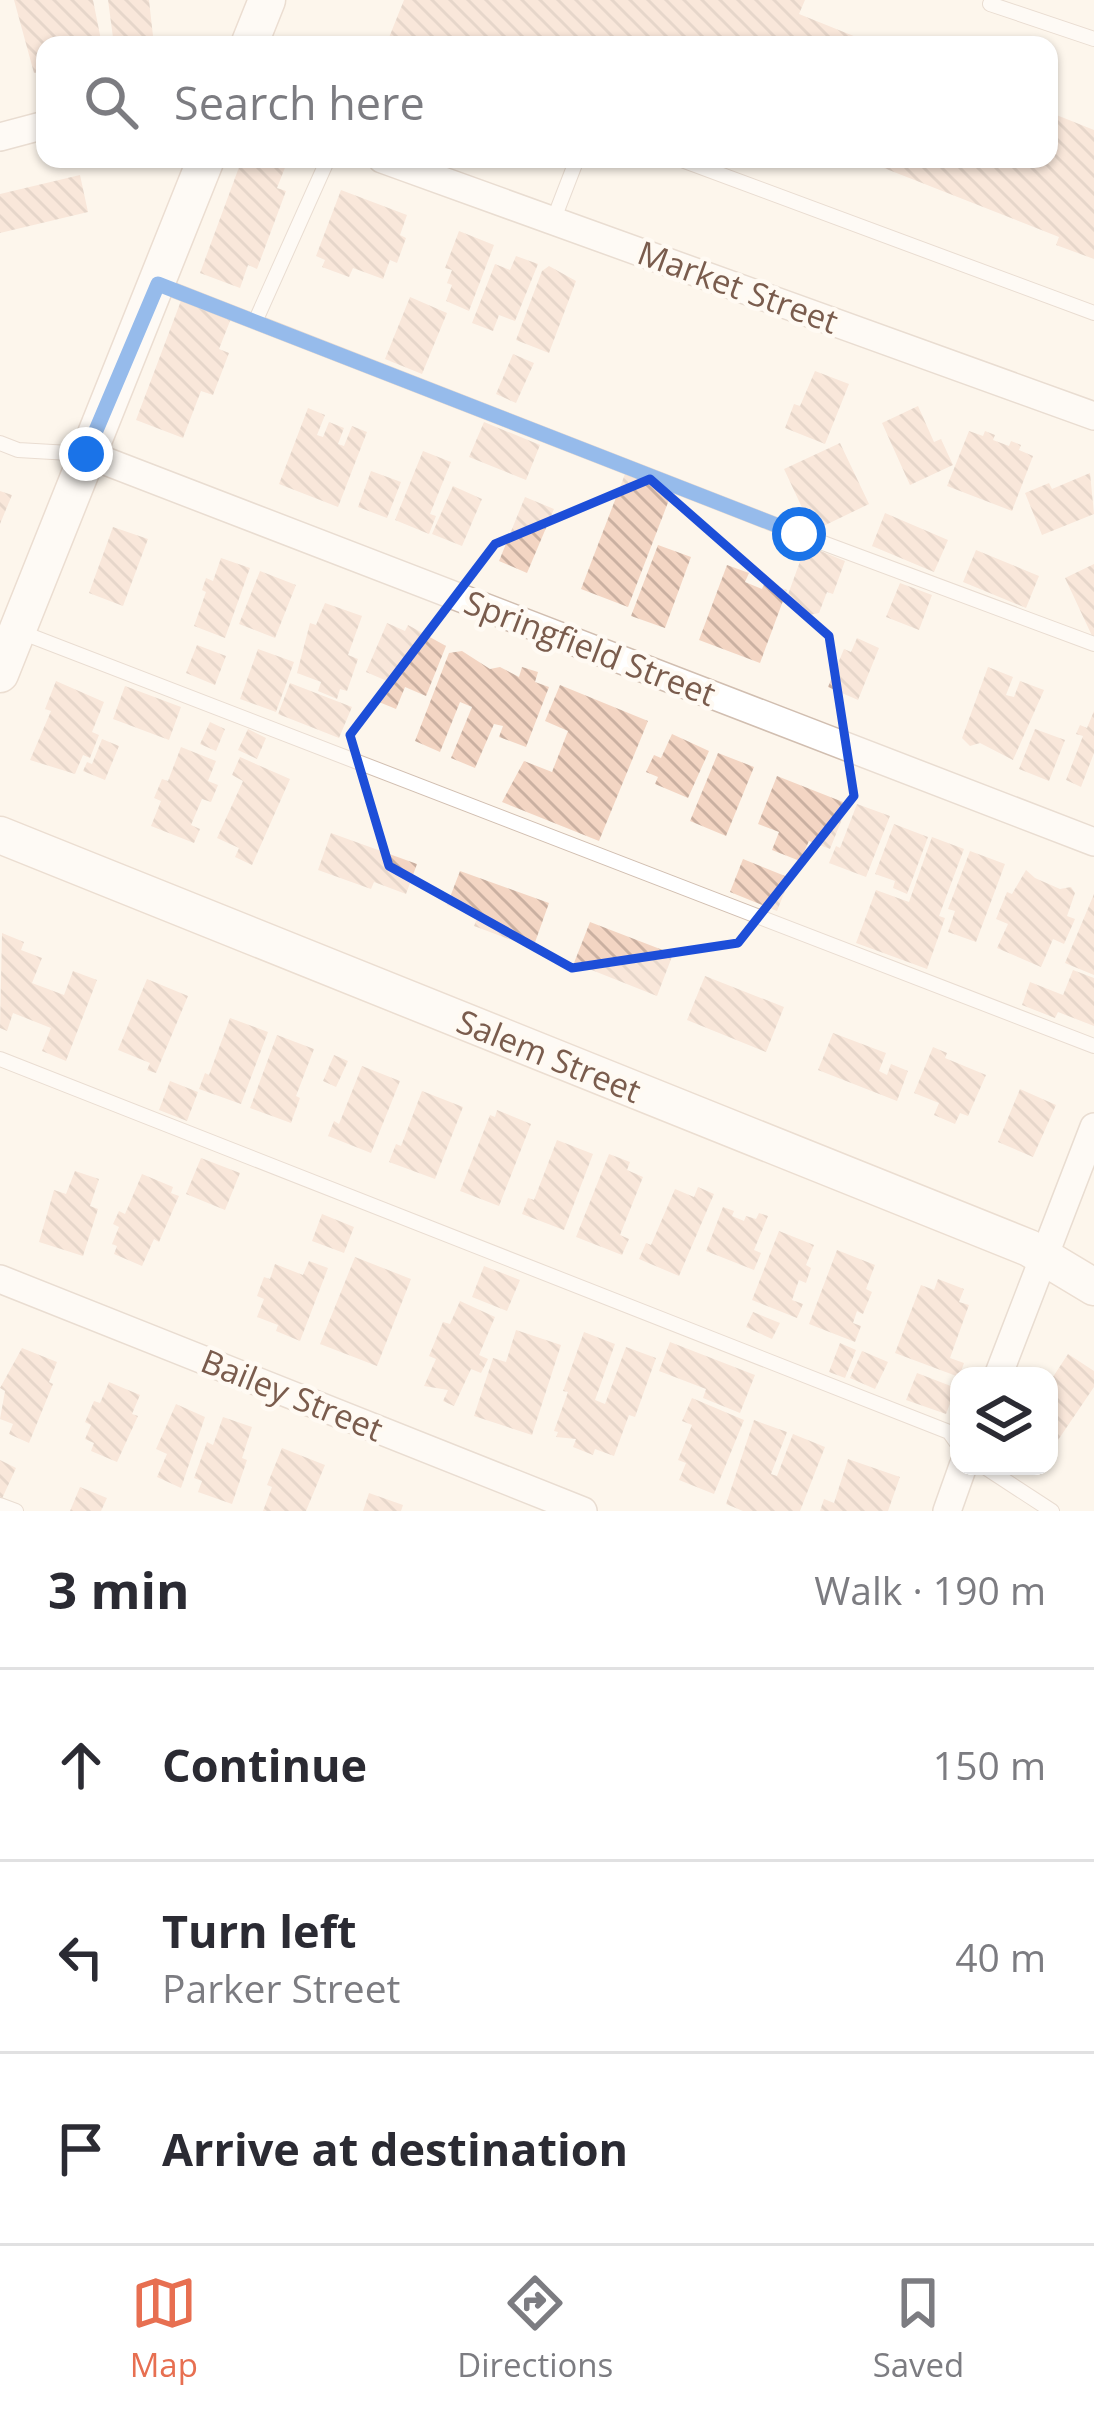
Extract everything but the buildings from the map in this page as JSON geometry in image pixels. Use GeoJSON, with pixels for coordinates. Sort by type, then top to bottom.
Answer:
{"type":"FeatureCollection","features":[{"type":"Feature","properties":{"kind":"main road"},"geometry":{"type":"LineString","coordinates":[[252,36],[266,0]]}},
{"type":"Feature","properties":{"kind":"main road"},"geometry":{"type":"LineString","coordinates":[[0,674],[203,168]]}},
{"type":"Feature","properties":{"kind":"main road","name":"Salem Street"},"geometry":{"type":"LineString","coordinates":[[0,835],[1045,1258],[1094,1287]]}},
{"type":"Feature","properties":{"kind":"street"},"geometry":{"type":"LineString","coordinates":[[0,137],[36,127]]}},
{"type":"Feature","properties":{"kind":"street","name":"Market Street"},"geometry":{"type":"LineString","coordinates":[[407,168],[1094,416]]}},
{"type":"Feature","properties":{"kind":"street","name":"Springfield Street"},"geometry":{"type":"LineString","coordinates":[[86,454],[1094,842]]}},
{"type":"Feature","properties":{"kind":"street"},"geometry":{"type":"LineString","coordinates":[[1002,1367],[1094,1127]]}},
{"type":"Feature","properties":{"kind":"street","name":"Bailey Street"},"geometry":{"type":"LineString","coordinates":[[0,1279],[583,1511]]}},
{"type":"Feature","properties":{"kind":"street"},"geometry":{"type":"LineString","coordinates":[[946,1511],[960,1475]]}},
{"type":"Feature","properties":{"kind":"lane"},"geometry":{"type":"LineString","coordinates":[[990,4],[1094,38]]}},
{"type":"Feature","properties":{"kind":"lane"},"geometry":{"type":"LineString","coordinates":[[255,322],[324,168]]}},
{"type":"Feature","properties":{"kind":"lane"},"geometry":{"type":"LineString","coordinates":[[553,220],[574,168]]}},
{"type":"Feature","properties":{"kind":"lane"},"geometry":{"type":"LineString","coordinates":[[703,168],[1094,313]]}},
{"type":"Feature","properties":{"kind":"lane"},"geometry":{"type":"LineString","coordinates":[[158,284],[1094,644]]}},
{"type":"Feature","properties":{"kind":"lane"},"geometry":{"type":"LineString","coordinates":[[0,443],[18,450],[86,454]]}},
{"type":"Feature","properties":{"kind":"lane"},"geometry":{"type":"LineString","coordinates":[[18,631],[1094,1046]]}},
{"type":"Feature","properties":{"kind":"lane"},"geometry":{"type":"LineString","coordinates":[[0,1058],[950,1433]]}},
{"type":"Feature","properties":{"kind":"lane"},"geometry":{"type":"LineString","coordinates":[[996,1475],[1052,1511]]}},
{"type":"Feature","properties":{"kind":"lane"},"geometry":{"type":"LineString","coordinates":[[0,1505],[16,1511]]}},
{"type":"Feature","properties":{"kind":"highlighted area"},"geometry":{"type":"Polygon","coordinates":[[[650,479],[829,636],[854,796],[738,943],[572,968],[389,866],[350,735],[495,544],[650,479]]]}},
{"type":"Feature","properties":{"kind":"route"},"geometry":{"type":"LineString","coordinates":[[86,454],[158,284],[799,534]]}}]}
